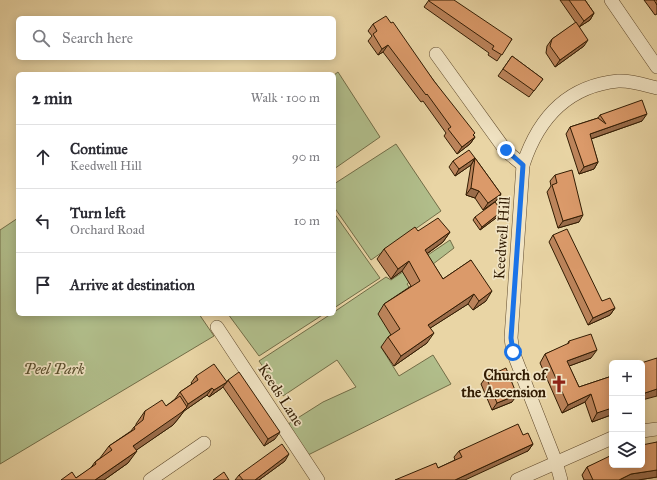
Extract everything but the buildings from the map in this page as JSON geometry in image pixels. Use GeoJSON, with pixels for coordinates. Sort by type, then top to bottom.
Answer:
{"type":"FeatureCollection","features":[{"type":"Feature","properties":{"kind":"street"},"geometry":{"type":"LineString","coordinates":[[611,0],[657,67]]}},
{"type":"Feature","properties":{"kind":"street"},"geometry":{"type":"LineString","coordinates":[[436,54],[506,150],[523,165]]}},
{"type":"Feature","properties":{"kind":"street","name":"Keedwell Hill"},"geometry":{"type":"LineString","coordinates":[[561,480],[556,462],[513,352],[511,338],[523,165],[530,144],[539,127],[556,108],[575,94],[595,85],[619,81],[657,88]]}},
{"type":"Feature","properties":{"kind":"street","name":"Keeds Lane"},"geometry":{"type":"LineString","coordinates":[[217,327],[318,480]]}},
{"type":"Feature","properties":{"kind":"street"},"geometry":{"type":"LineString","coordinates":[[645,430],[657,428]]}},
{"type":"Feature","properties":{"kind":"street"},"geometry":{"type":"LineString","coordinates":[[517,480],[609,439]]}},
{"type":"Feature","properties":{"kind":"street"},"geometry":{"type":"LineString","coordinates":[[150,480],[204,442]]}},
{"type":"Feature","properties":{"kind":"green space"},"geometry":{"type":"Polygon","coordinates":[[[338,72],[380,137],[336,168],[336,74],[338,72]]]}},
{"type":"Feature","properties":{"kind":"green space"},"geometry":{"type":"Polygon","coordinates":[[[396,144],[441,211],[371,260],[336,210],[336,183],[396,144]]]}},
{"type":"Feature","properties":{"kind":"green space"},"geometry":{"type":"Polygon","coordinates":[[[336,216],[380,278],[336,307],[336,216]]]}},
{"type":"Feature","properties":{"kind":"green space","name":"Peel Park"},"geometry":{"type":"Polygon","coordinates":[[[16,219],[16,316],[200,316],[214,336],[0,464],[0,230],[16,219]]]}},
{"type":"Feature","properties":{"kind":"green space"},"geometry":{"type":"Polygon","coordinates":[[[450,240],[454,248],[407,284],[411,290],[394,338],[381,347],[399,376],[433,355],[451,384],[308,455],[285,426],[323,402],[356,387],[337,360],[283,396],[259,361],[328,316],[336,316],[336,311],[386,277],[391,280],[450,240]]]}},
{"type":"Feature","properties":{"kind":"green space"},"geometry":{"type":"Polygon","coordinates":[[[229,316],[321,316],[259,356],[229,316]]]}},
{"type":"Feature","properties":{"kind":"place","name":"Church of the Ascension"},"geometry":{"type":"Point","coordinates":[559,384]}},
{"type":"Feature","properties":{"kind":"route"},"geometry":{"type":"LineString","coordinates":[[506,150],[514,159],[523,165],[511,338],[513,352]]}}]}
